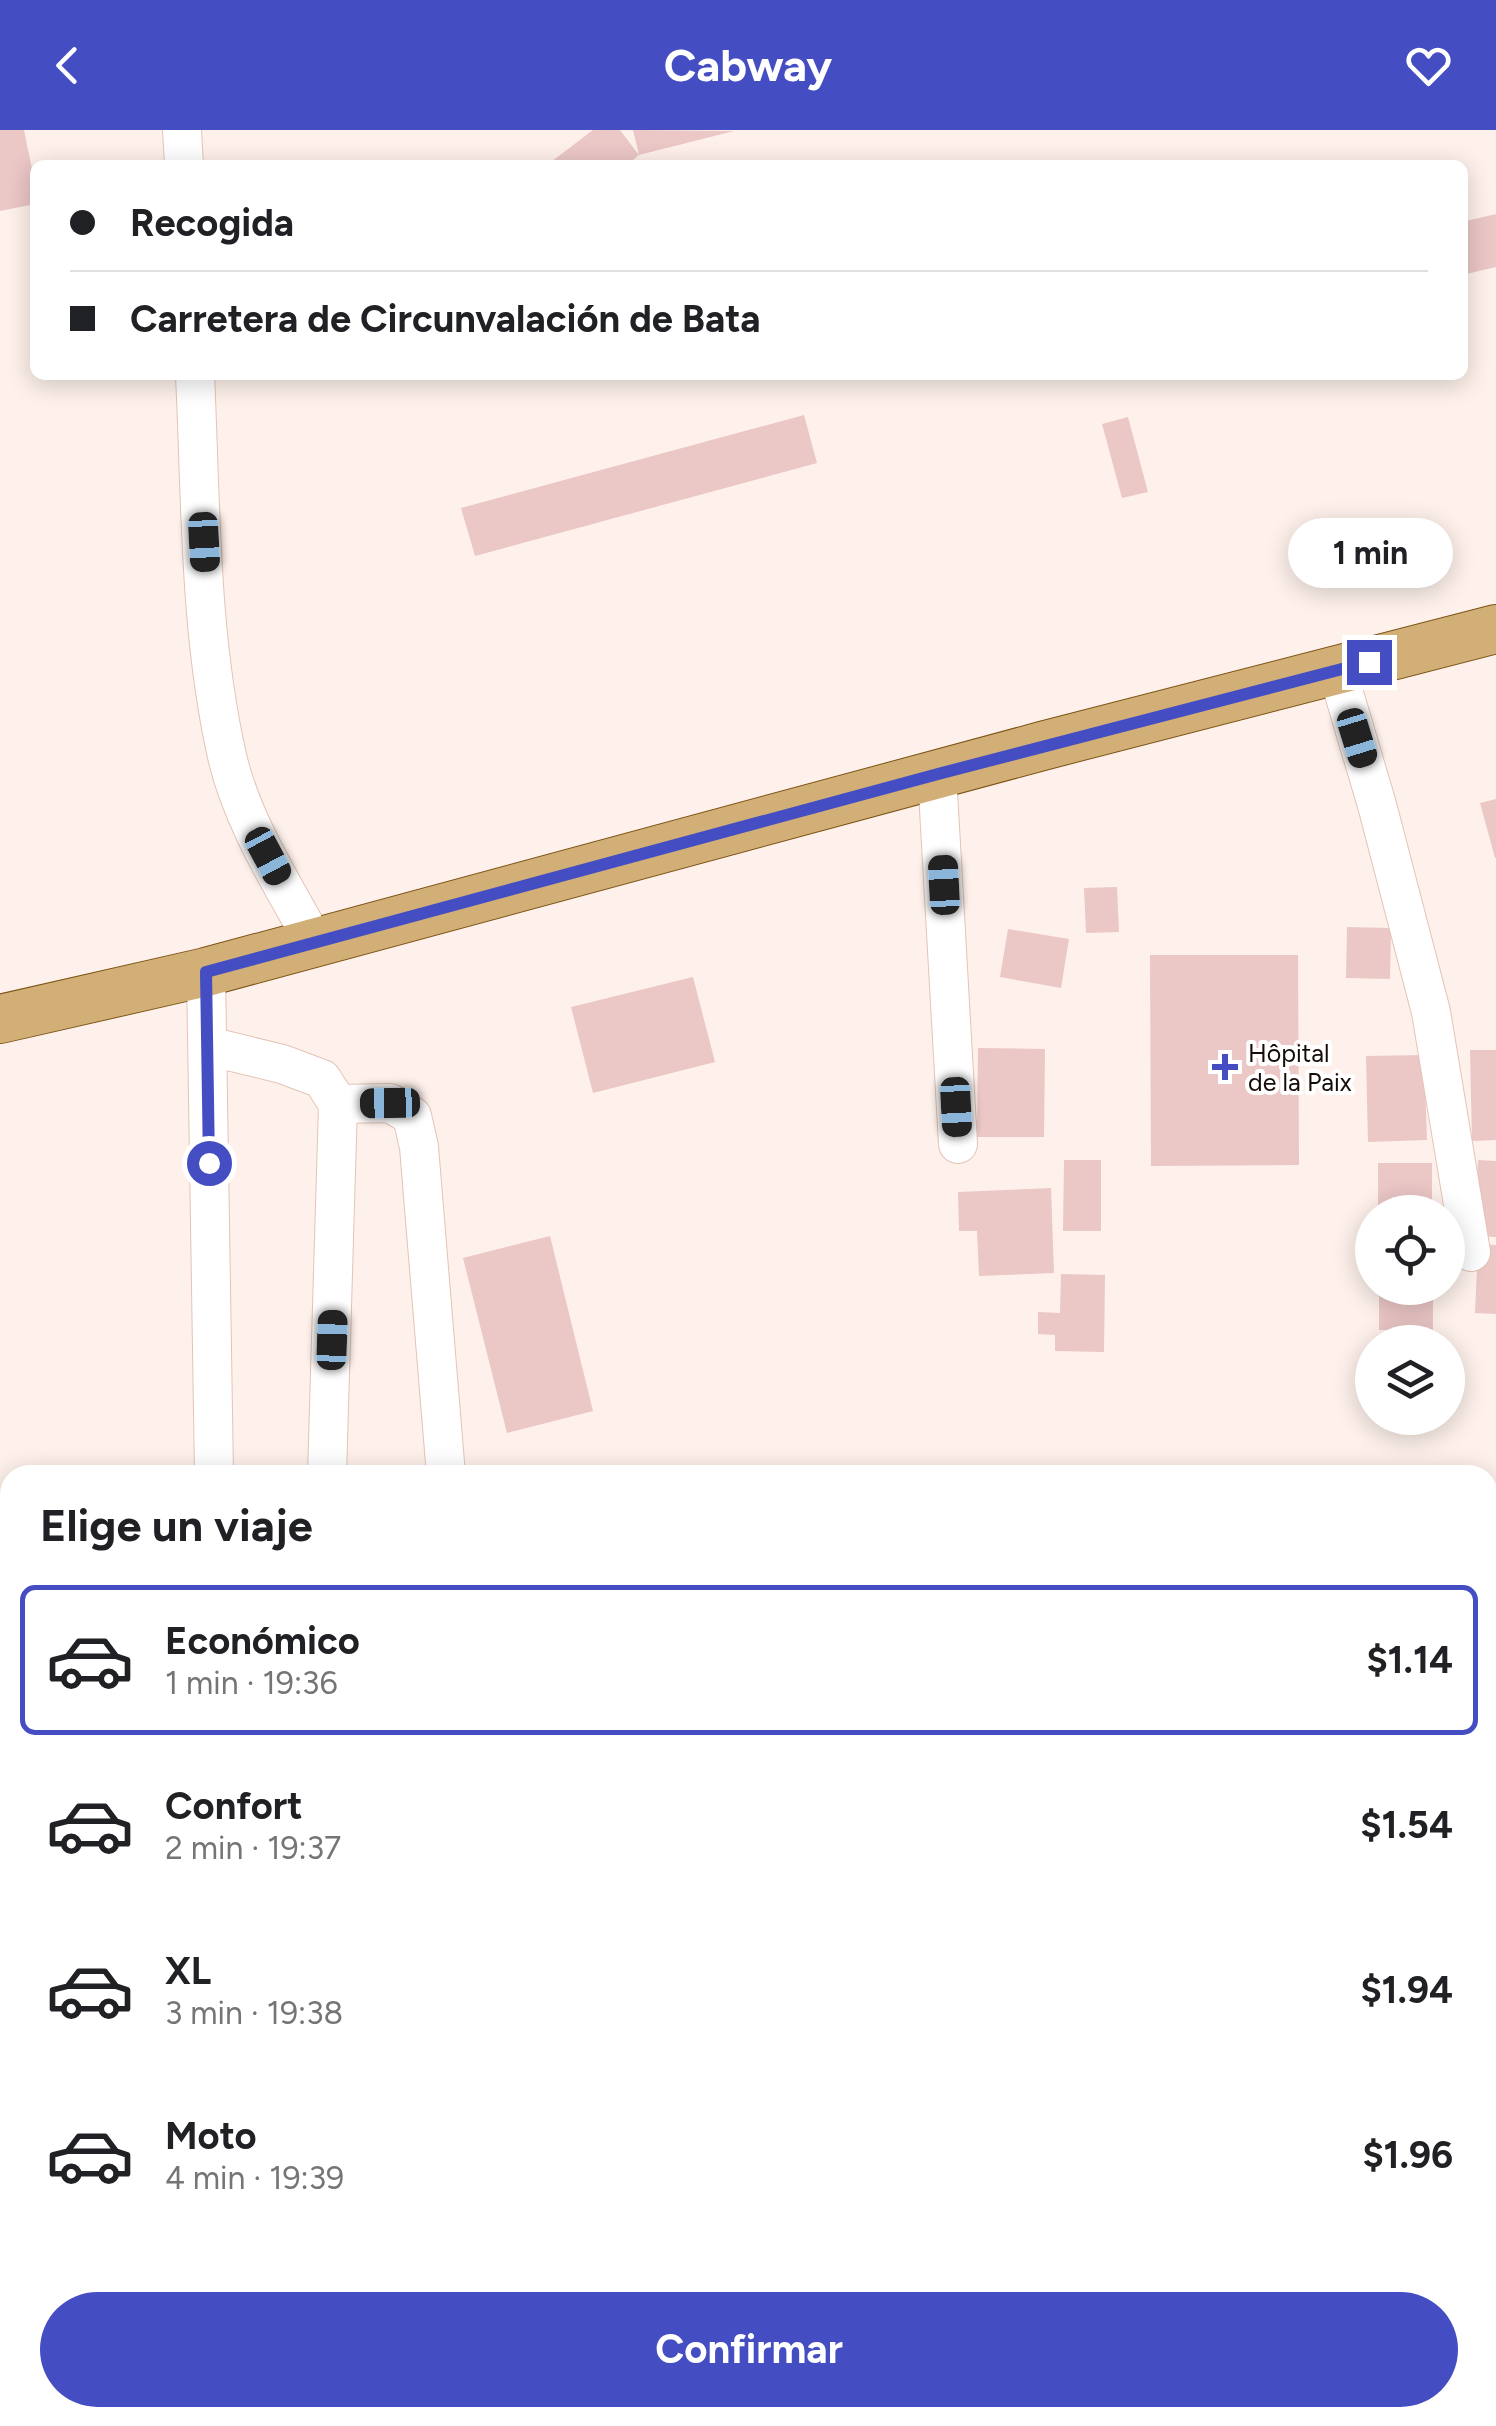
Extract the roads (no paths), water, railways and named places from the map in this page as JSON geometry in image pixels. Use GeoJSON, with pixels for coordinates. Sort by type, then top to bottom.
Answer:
{"type":"FeatureCollection","features":[{"type":"Feature","properties":{"kind":"main road"},"geometry":{"type":"LineString","coordinates":[[0,1020],[206,972],[938,774],[1496,629]]}},
{"type":"Feature","properties":{"kind":"street"},"geometry":{"type":"LineString","coordinates":[[182,130],[184,160]]}},
{"type":"Feature","properties":{"kind":"street"},"geometry":{"type":"LineString","coordinates":[[195,380],[209,640],[228,758],[252,828],[314,942]]}},
{"type":"Feature","properties":{"kind":"street"},"geometry":{"type":"LineString","coordinates":[[1337,670],[1378,804],[1431,1012],[1471,1252]]}},
{"type":"Feature","properties":{"kind":"street"},"geometry":{"type":"LineString","coordinates":[[938,774],[958,1144]]}},
{"type":"Feature","properties":{"kind":"street"},"geometry":{"type":"LineString","coordinates":[[206,972],[214,1465]]}},
{"type":"Feature","properties":{"kind":"street"},"geometry":{"type":"LineString","coordinates":[[208,1046],[282,1064],[322,1079],[338,1104],[327,1465]]}},
{"type":"Feature","properties":{"kind":"street"},"geometry":{"type":"LineString","coordinates":[[338,1104],[390,1103],[412,1116],[418,1146],[445,1465]]}},
{"type":"Feature","properties":{"kind":"place","name":"Hôpital de la Paix"},"geometry":{"type":"Point","coordinates":[1225,1067]}}]}
